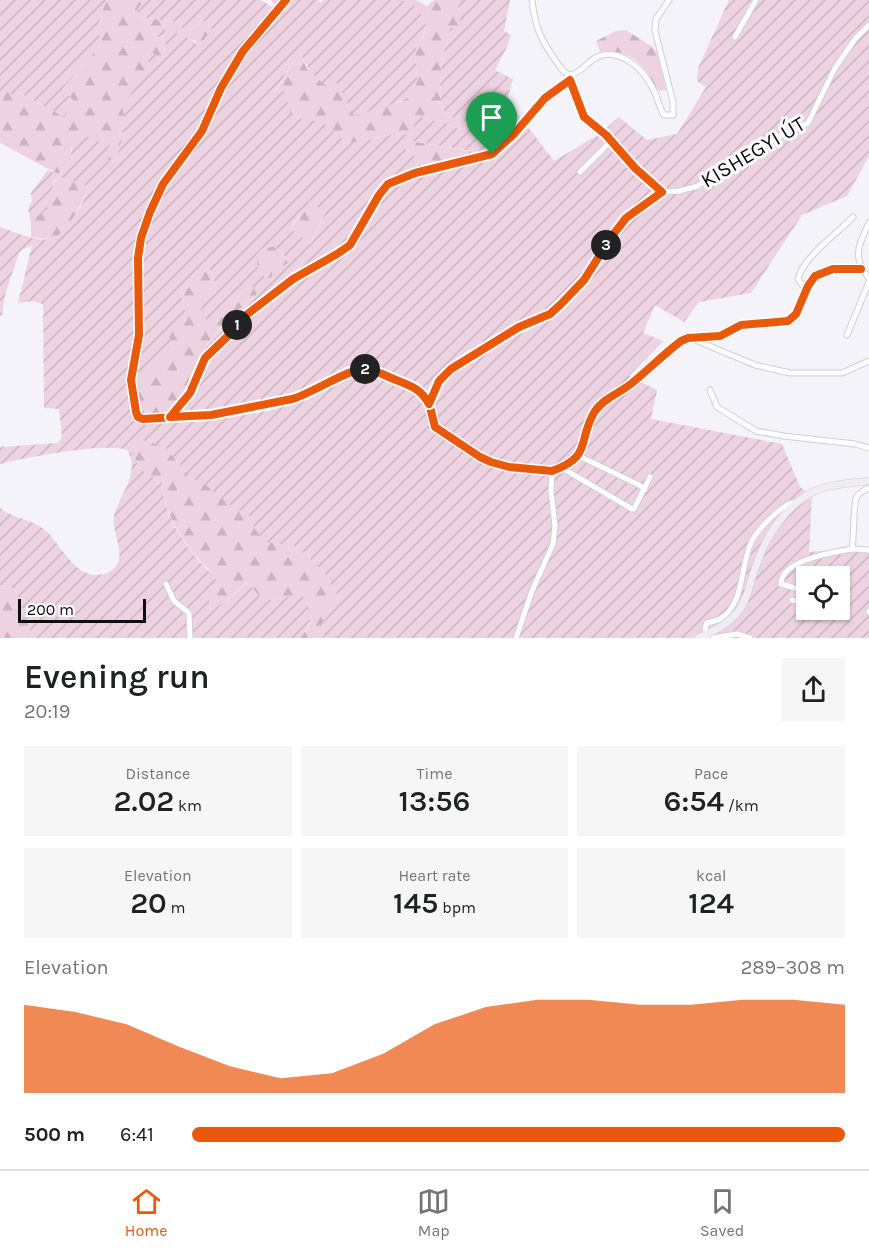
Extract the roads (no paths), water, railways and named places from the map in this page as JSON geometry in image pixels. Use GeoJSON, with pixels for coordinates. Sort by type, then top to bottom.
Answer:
{"type":"FeatureCollection","features":[{"type":"Feature","properties":{"kind":"main road"},"geometry":{"type":"LineString","coordinates":[[698,638],[709,637],[739,611],[768,537],[799,502],[826,487],[869,481]]}},
{"type":"Feature","properties":{"kind":"street"},"geometry":{"type":"LineString","coordinates":[[286,0],[243,51],[221,88],[202,131],[157,193],[141,238],[138,258],[139,335],[131,380],[138,417],[143,419],[211,415],[292,399],[361,368],[376,371],[416,388],[429,404],[435,427],[480,457],[501,465],[552,471],[562,468],[579,456],[592,417],[601,404],[632,383],[681,341],[688,338],[754,365],[781,372],[838,373],[869,361]]}},
{"type":"Feature","properties":{"kind":"street"},"geometry":{"type":"LineString","coordinates":[[429,404],[439,381],[451,369],[519,327],[550,314],[561,304],[584,280],[626,218],[662,192],[642,175],[610,139],[584,117],[570,77],[543,43],[536,26],[532,0]]}},
{"type":"Feature","properties":{"kind":"street"},"geometry":{"type":"LineString","coordinates":[[170,417],[190,393],[205,358],[232,332],[241,319],[293,279],[350,245],[379,195],[388,184],[415,173],[492,154],[514,134],[545,98],[598,57],[609,55],[621,57],[633,64],[651,84],[664,115],[673,115],[673,102],[655,31],[656,19],[669,0]]}},
{"type":"Feature","properties":{"kind":"street"},"geometry":{"type":"LineString","coordinates":[[735,37],[756,0]]}},
{"type":"Feature","properties":{"kind":"street","name":"KISHEGYI ÚT"},"geometry":{"type":"LineString","coordinates":[[662,192],[679,191],[698,186],[738,156],[808,123],[835,68],[855,39],[869,26]]}},
{"type":"Feature","properties":{"kind":"street"},"geometry":{"type":"LineString","coordinates":[[579,172],[605,147],[610,139]]}},
{"type":"Feature","properties":{"kind":"street"},"geometry":{"type":"LineString","coordinates":[[806,290],[798,279],[801,271],[815,253],[853,217]]}},
{"type":"Feature","properties":{"kind":"street"},"geometry":{"type":"LineString","coordinates":[[847,335],[869,280],[861,269],[858,257],[863,236],[869,224]]}},
{"type":"Feature","properties":{"kind":"street"},"geometry":{"type":"LineString","coordinates":[[694,339],[720,336],[741,325],[788,321],[796,314],[812,279],[833,269],[861,269]]}},
{"type":"Feature","properties":{"kind":"street"},"geometry":{"type":"LineString","coordinates":[[710,390],[717,407],[756,431],[855,444],[869,448]]}},
{"type":"Feature","properties":{"kind":"street"},"geometry":{"type":"LineString","coordinates":[[579,456],[645,489]]}},
{"type":"Feature","properties":{"kind":"street"},"geometry":{"type":"LineString","coordinates":[[562,468],[632,509],[638,504],[650,477]]}},
{"type":"Feature","properties":{"kind":"street"},"geometry":{"type":"LineString","coordinates":[[516,638],[532,591],[553,544],[555,526],[551,491],[552,471]]}},
{"type":"Feature","properties":{"kind":"street"},"geometry":{"type":"LineString","coordinates":[[852,549],[855,501],[859,494],[869,488]]}},
{"type":"Feature","properties":{"kind":"street"},"geometry":{"type":"LineString","coordinates":[[750,638],[737,634],[709,637],[707,623],[720,619],[734,601],[742,581],[746,556],[754,537],[786,505],[795,501],[799,502]]}},
{"type":"Feature","properties":{"kind":"street"},"geometry":{"type":"LineString","coordinates":[[792,600],[801,602],[805,594],[800,589],[781,584],[781,579],[785,573],[805,560],[820,554],[852,549],[869,550]]}},
{"type":"Feature","properties":{"kind":"street"},"geometry":{"type":"LineString","coordinates":[[166,584],[174,601],[189,613],[190,638]]}}]}
